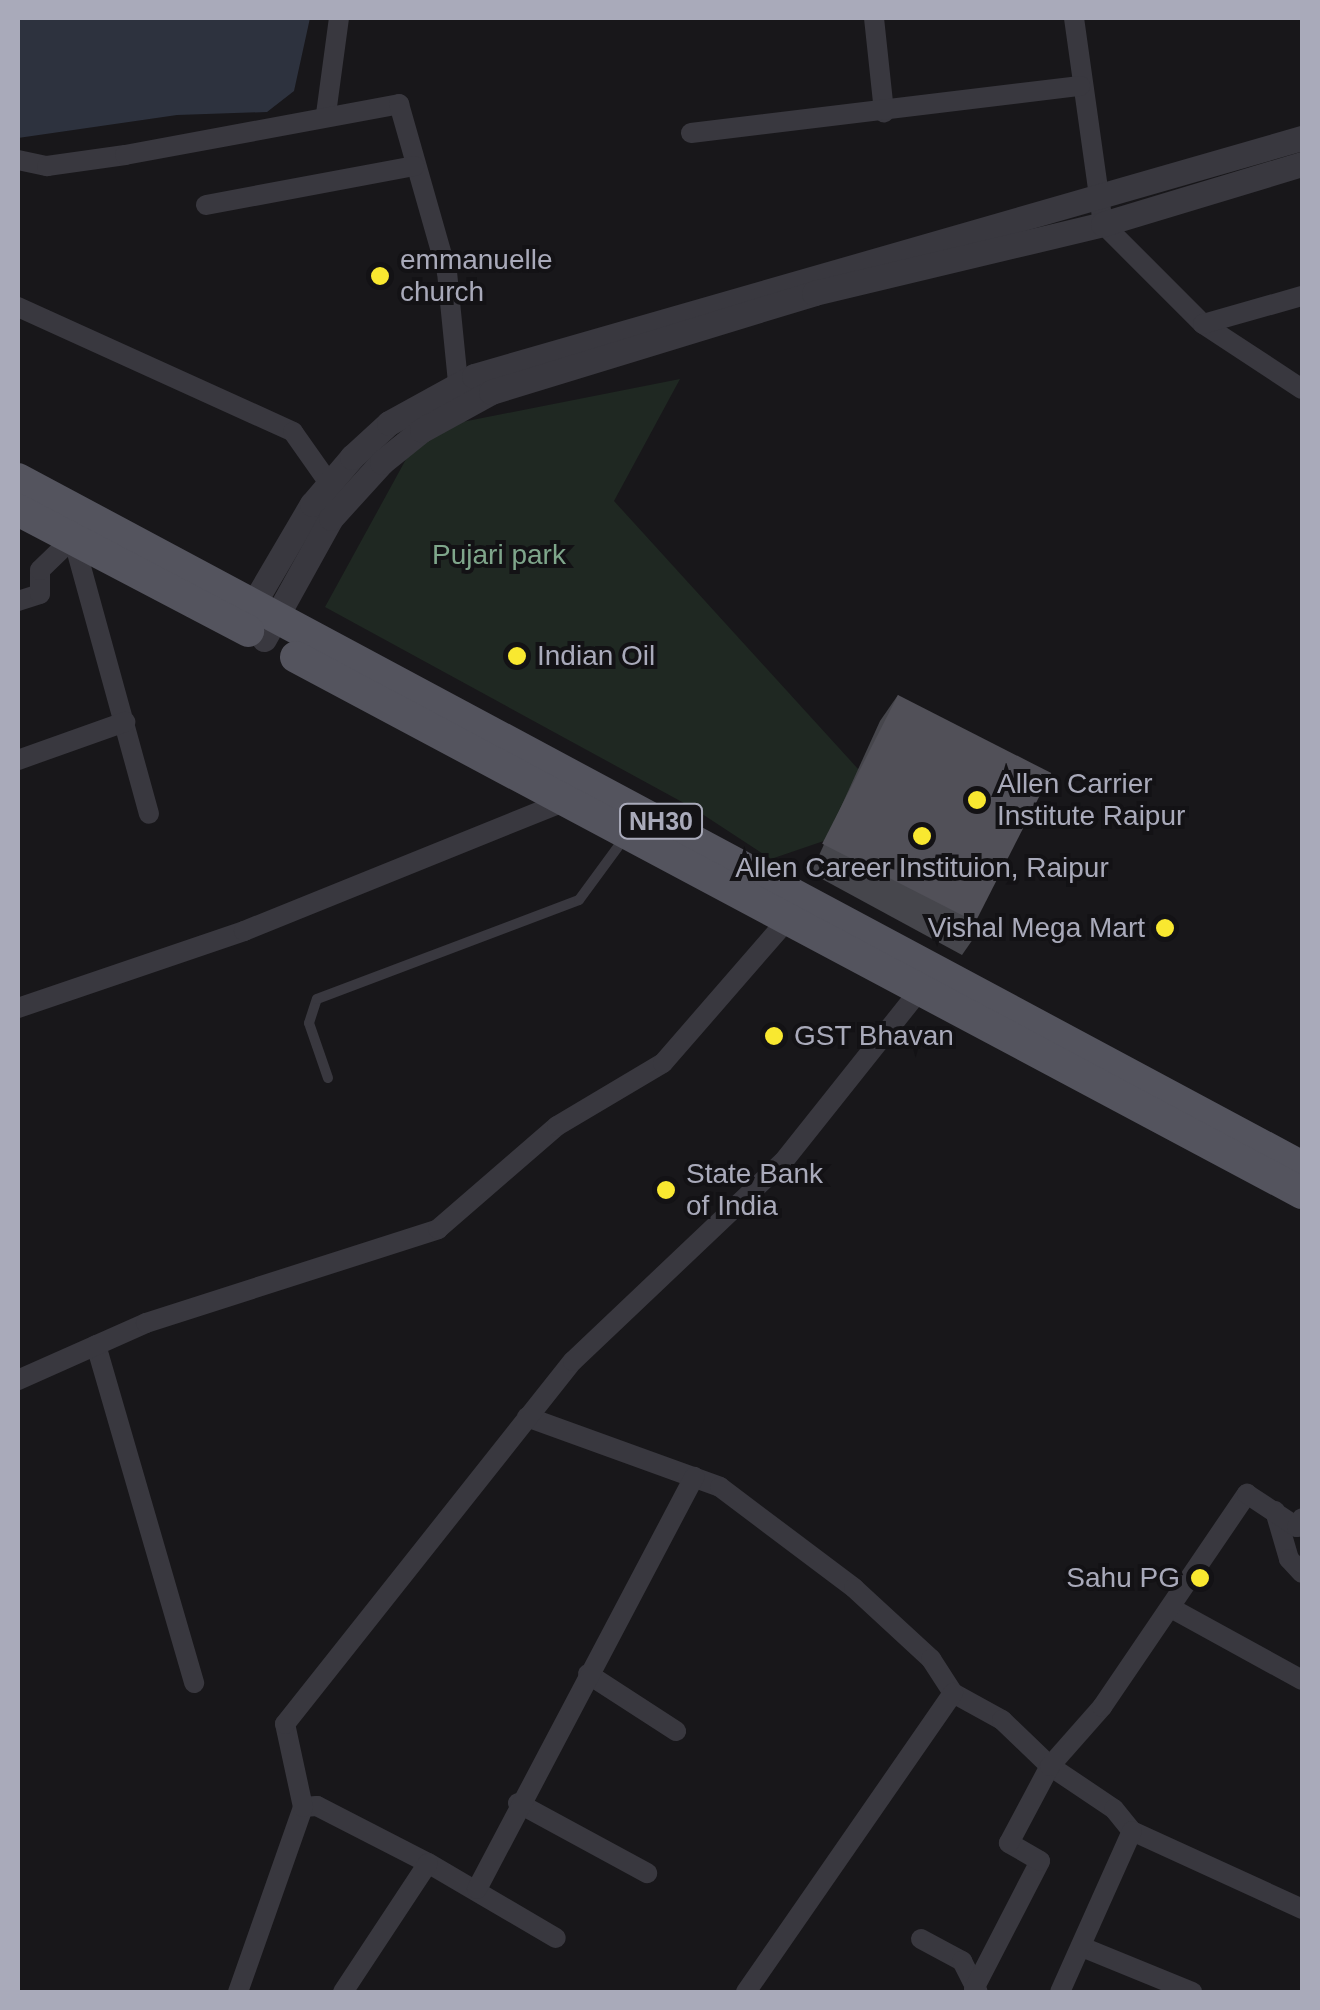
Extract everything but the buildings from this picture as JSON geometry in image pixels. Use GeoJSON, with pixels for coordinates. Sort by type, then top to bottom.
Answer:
{"type":"FeatureCollection","features":[{"type":"Feature","properties":{"kind":"main road","name":"NH30"},"geometry":{"type":"LineString","coordinates":[[18,480],[563,802],[1302,1193]]}},
{"type":"Feature","properties":{"kind":"main road","name":"NH30"},"geometry":{"type":"LineString","coordinates":[[18,510],[257,624],[1302,1168]]}},
{"type":"Feature","properties":{"kind":"street"},"geometry":{"type":"LineString","coordinates":[[326,114],[340,18]]}},
{"type":"Feature","properties":{"kind":"street"},"geometry":{"type":"LineString","coordinates":[[874,18],[884,112]]}},
{"type":"Feature","properties":{"kind":"street"},"geometry":{"type":"LineString","coordinates":[[1074,18],[1080,86],[1104,224],[1202,324],[1302,389]]}},
{"type":"Feature","properties":{"kind":"street"},"geometry":{"type":"LineString","coordinates":[[690,133],[1080,86]]}},
{"type":"Feature","properties":{"kind":"street"},"geometry":{"type":"LineString","coordinates":[[18,160],[48,166],[125,156],[326,114],[398,104],[447,272],[458,383]]}},
{"type":"Feature","properties":{"kind":"street"},"geometry":{"type":"LineString","coordinates":[[257,624],[329,483],[389,423],[458,383],[527,356],[816,272],[979,234],[1100,194],[1302,138]]}},
{"type":"Feature","properties":{"kind":"street"},"geometry":{"type":"LineString","coordinates":[[257,624],[331,518],[382,462],[422,430],[490,392],[814,293],[1104,224],[1302,164]]}},
{"type":"Feature","properties":{"kind":"street"},"geometry":{"type":"LineString","coordinates":[[206,204],[414,166]]}},
{"type":"Feature","properties":{"kind":"street"},"geometry":{"type":"LineString","coordinates":[[1202,324],[1302,296]]}},
{"type":"Feature","properties":{"kind":"street"},"geometry":{"type":"LineString","coordinates":[[18,307],[293,432],[329,483]]}},
{"type":"Feature","properties":{"kind":"street"},"geometry":{"type":"LineString","coordinates":[[18,601],[40,594],[40,570],[74,538],[149,814]]}},
{"type":"Feature","properties":{"kind":"street"},"geometry":{"type":"LineString","coordinates":[[18,760],[125,722]]}},
{"type":"Feature","properties":{"kind":"street"},"geometry":{"type":"LineString","coordinates":[[18,1008],[244,931],[563,802]]}},
{"type":"Feature","properties":{"kind":"street"},"geometry":{"type":"LineString","coordinates":[[18,1380],[96,1345],[438,1229],[557,1126],[663,1063],[788,919]]}},
{"type":"Feature","properties":{"kind":"street"},"geometry":{"type":"LineString","coordinates":[[238,1992],[303,1807],[285,1724],[396,1592],[573,1361],[782,1162],[918,992]]}},
{"type":"Feature","properties":{"kind":"street"},"geometry":{"type":"LineString","coordinates":[[96,1345],[194,1684]]}},
{"type":"Feature","properties":{"kind":"street"},"geometry":{"type":"LineString","coordinates":[[527,1418],[720,1487],[854,1588],[930,1659],[953,1693],[1002,1720],[1050,1766],[1114,1809],[1132,1830],[1302,1909]]}},
{"type":"Feature","properties":{"kind":"street"},"geometry":{"type":"LineString","coordinates":[[477,1889],[518,1803],[694,1476]]}},
{"type":"Feature","properties":{"kind":"street"},"geometry":{"type":"LineString","coordinates":[[976,1991],[1040,1862],[1009,1843],[1050,1766],[1102,1706],[1247,1494],[1296,1527],[1302,1518]]}},
{"type":"Feature","properties":{"kind":"street"},"geometry":{"type":"LineString","coordinates":[[1275,1512],[1289,1559],[1302,1573]]}},
{"type":"Feature","properties":{"kind":"street"},"geometry":{"type":"LineString","coordinates":[[1171,1608],[1302,1680]]}},
{"type":"Feature","properties":{"kind":"street"},"geometry":{"type":"LineString","coordinates":[[588,1674],[676,1732]]}},
{"type":"Feature","properties":{"kind":"street"},"geometry":{"type":"LineString","coordinates":[[746,1992],[953,1693]]}},
{"type":"Feature","properties":{"kind":"street"},"geometry":{"type":"LineString","coordinates":[[518,1803],[647,1873]]}},
{"type":"Feature","properties":{"kind":"street"},"geometry":{"type":"LineString","coordinates":[[303,1807],[317,1806],[428,1863],[556,1938]]}},
{"type":"Feature","properties":{"kind":"street"},"geometry":{"type":"LineString","coordinates":[[1060,1992],[1132,1830]]}},
{"type":"Feature","properties":{"kind":"street"},"geometry":{"type":"LineString","coordinates":[[343,1992],[428,1863]]}},
{"type":"Feature","properties":{"kind":"street"},"geometry":{"type":"LineString","coordinates":[[922,1939],[962,1961],[976,1991]]}},
{"type":"Feature","properties":{"kind":"street"},"geometry":{"type":"LineString","coordinates":[[1082,1947],[1192,1992]]}},
{"type":"Feature","properties":{"kind":"lane"},"geometry":{"type":"LineString","coordinates":[[328,1078],[309,1022],[317,999],[566,907],[593,887],[626,835]]}},
{"type":"Feature","properties":{"kind":"green space","name":"Pujari park"},"geometry":{"type":"Polygon","coordinates":[[[680,379],[614,501],[900,815],[771,859],[693,808],[325,607],[422,430],[680,379]]]}},
{"type":"Feature","properties":{"kind":"water"},"geometry":{"type":"Polygon","coordinates":[[[18,18],[310,18],[294,91],[267,112],[177,115],[18,138],[18,18]]]}},
{"type":"Feature","properties":{"kind":"place","name":"emmanuelle church"},"geometry":{"type":"Point","coordinates":[380,276]}},
{"type":"Feature","properties":{"kind":"place","name":"Indian Oil"},"geometry":{"type":"Point","coordinates":[517,656]}},
{"type":"Feature","properties":{"kind":"place","name":"Allen Carrier Institute Raipur"},"geometry":{"type":"Point","coordinates":[977,800]}},
{"type":"Feature","properties":{"kind":"place","name":"Allen Career Instituion, Raipur"},"geometry":{"type":"Point","coordinates":[922,836]}},
{"type":"Feature","properties":{"kind":"place","name":"Vishal Mega Mart"},"geometry":{"type":"Point","coordinates":[1165,928]}},
{"type":"Feature","properties":{"kind":"place","name":"GST Bhavan"},"geometry":{"type":"Point","coordinates":[774,1036]}},
{"type":"Feature","properties":{"kind":"place","name":"State Bank of India"},"geometry":{"type":"Point","coordinates":[666,1190]}},
{"type":"Feature","properties":{"kind":"place","name":"Sahu PG"},"geometry":{"type":"Point","coordinates":[1200,1578]}}]}
